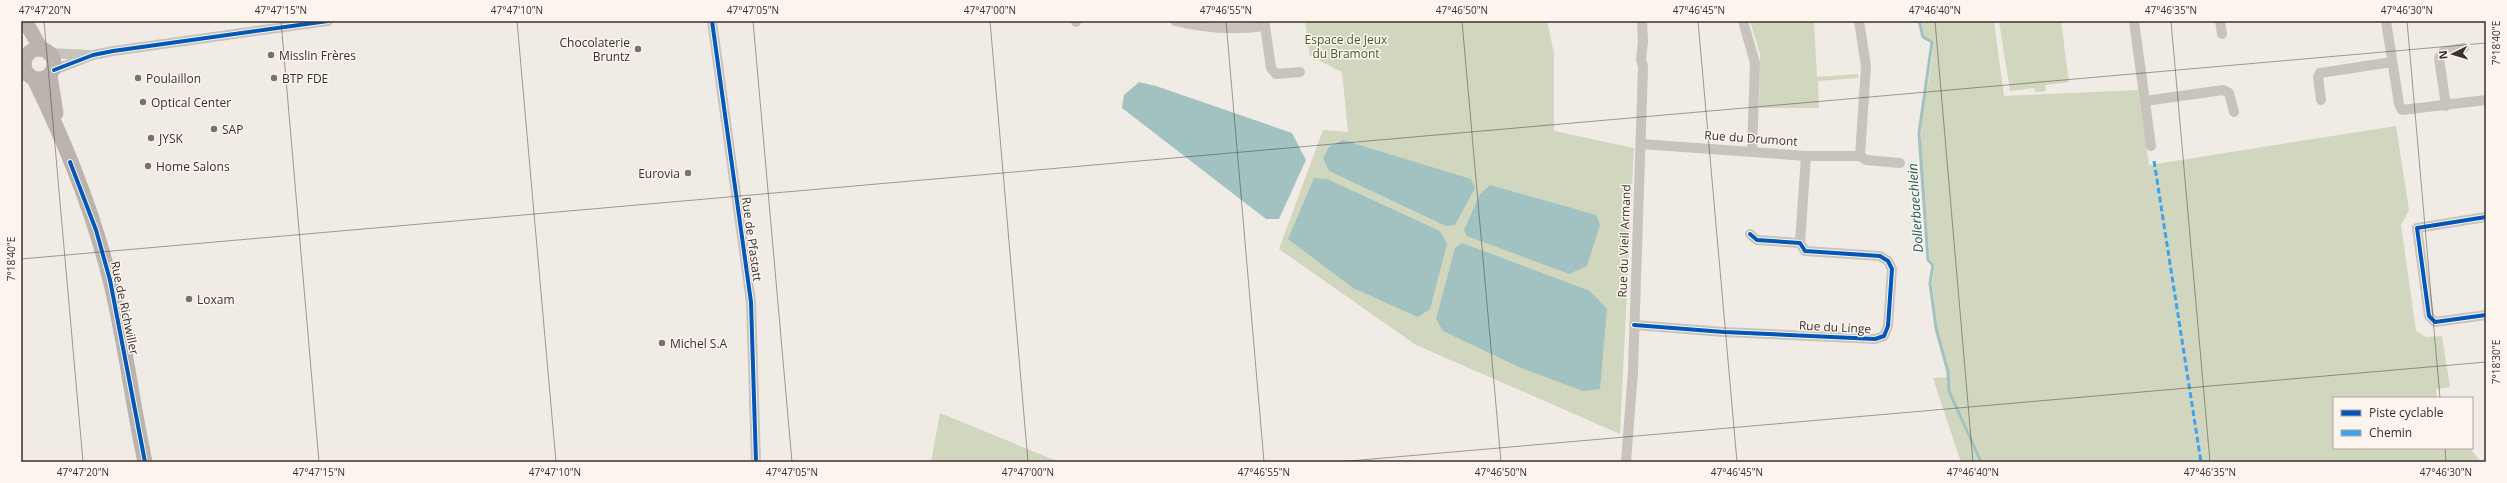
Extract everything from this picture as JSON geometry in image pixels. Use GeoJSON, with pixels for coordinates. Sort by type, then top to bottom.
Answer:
{"type":"FeatureCollection","features":[{"type":"Feature","properties":{"kind":"main road","name":"Rue de Richwiller"},"geometry":{"type":"LineString","coordinates":[[25,21],[31,64]]}},
{"type":"Feature","properties":{"kind":"main road","name":"Rue de Richwiller"},"geometry":{"type":"LineString","coordinates":[[21,37],[96,230],[110,280],[145,462]]}},
{"type":"Feature","properties":{"kind":"main road","name":"Rue de Richwiller"},"geometry":{"type":"LineString","coordinates":[[31,64],[52,73],[60,136]]}},
{"type":"Feature","properties":{"kind":"main road"},"geometry":{"type":"LineString","coordinates":[[31,64],[43,80],[52,73]]}},
{"type":"Feature","properties":{"kind":"street"},"geometry":{"type":"LineString","coordinates":[[31,64],[168,42],[328,21]]}},
{"type":"Feature","properties":{"kind":"street","name":"Rue de Pfastatt"},"geometry":{"type":"LineString","coordinates":[[712,21],[751,302],[756,462]]}},
{"type":"Feature","properties":{"kind":"street"},"geometry":{"type":"LineString","coordinates":[[1175,21],[1191,25],[1250,28],[1264,24],[1271,68],[1276,74],[1300,72]]}},
{"type":"Feature","properties":{"kind":"street","name":"Rue du Vieil Armand"},"geometry":{"type":"LineString","coordinates":[[1626,462],[1633,371],[1643,68],[1641,47],[1643,42],[1642,21]]}},
{"type":"Feature","properties":{"kind":"street"},"geometry":{"type":"LineString","coordinates":[[1743,21],[1755,63],[1752,151]]}},
{"type":"Feature","properties":{"kind":"street"},"geometry":{"type":"LineString","coordinates":[[1859,21],[1866,66],[1860,156]]}},
{"type":"Feature","properties":{"kind":"street"},"geometry":{"type":"LineString","coordinates":[[2137,21],[2151,146]]}},
{"type":"Feature","properties":{"kind":"street"},"geometry":{"type":"LineString","coordinates":[[2220,21],[2222,34]]}},
{"type":"Feature","properties":{"kind":"street"},"geometry":{"type":"LineString","coordinates":[[2386,21],[2399,104],[2402,110],[2446,106],[2486,100]]}},
{"type":"Feature","properties":{"kind":"street"},"geometry":{"type":"LineString","coordinates":[[2446,106],[2439,58],[2443,52],[2464,48]]}},
{"type":"Feature","properties":{"kind":"street"},"geometry":{"type":"LineString","coordinates":[[52,73],[94,55]]}},
{"type":"Feature","properties":{"kind":"street"},"geometry":{"type":"LineString","coordinates":[[2321,100],[2318,77],[2320,73],[2392,62]]}},
{"type":"Feature","properties":{"kind":"street"},"geometry":{"type":"LineString","coordinates":[[2145,101],[2223,90],[2229,93],[2234,112]]}},
{"type":"Feature","properties":{"kind":"street","name":"Rue du Drumont"},"geometry":{"type":"LineString","coordinates":[[1641,144],[1806,156],[1860,156],[1866,160],[1900,163]]}},
{"type":"Feature","properties":{"kind":"street"},"geometry":{"type":"LineString","coordinates":[[1800,243],[1806,156]]}},
{"type":"Feature","properties":{"kind":"street"},"geometry":{"type":"LineString","coordinates":[[2486,217],[2417,228],[2429,316],[2434,322],[2486,315]]}},
{"type":"Feature","properties":{"kind":"street","name":"Rue du Linge"},"geometry":{"type":"LineString","coordinates":[[1634,325],[1724,332],[1875,340],[1884,336],[1888,326],[1892,269],[1888,261],[1880,256],[1805,251],[1800,243],[1756,240],[1750,234]]}},
{"type":"Feature","properties":{"kind":"green space","name":"Espace de Jeux du Bramont"},"geometry":{"type":"Polygon","coordinates":[[[1305,21],[1547,21],[1554,53],[1554,131],[1634,148],[1620,434],[1416,345],[1279,249],[1323,130],[1348,132],[1342,72],[1310,56],[1305,21]]]}},
{"type":"Feature","properties":{"kind":"green space"},"geometry":{"type":"Polygon","coordinates":[[[1750,21],[1814,21],[1817,77],[1858,74],[1858,78],[1818,81],[1819,108],[1759,108],[1760,54],[1750,21]]]}},
{"type":"Feature","properties":{"kind":"green space"},"geometry":{"type":"Polygon","coordinates":[[[1923,21],[1994,21],[2004,96],[2138,90],[2149,165],[2396,126],[2409,210],[2401,225],[2416,331],[2426,337],[2442,336],[2450,387],[2436,389],[2437,397],[2333,397],[2333,449],[2471,449],[2481,462],[1961,462],[1933,378],[1950,377],[1937,327],[1932,283],[1935,265],[1930,260],[1921,150],[1923,111],[1933,53],[1933,41],[1923,36],[1920,25],[1923,21]]]}},
{"type":"Feature","properties":{"kind":"green space"},"geometry":{"type":"Polygon","coordinates":[[[1999,21],[2061,21],[2069,82],[2045,85],[2046,91],[2035,92],[2034,88],[2010,91],[1999,21]]]}},
{"type":"Feature","properties":{"kind":"green space"},"geometry":{"type":"Polygon","coordinates":[[[940,413],[1059,462],[931,462],[940,413]]]}},
{"type":"Feature","properties":{"kind":"water"},"geometry":{"type":"Polygon","coordinates":[[[1139,82],[1156,86],[1292,133],[1306,160],[1279,219],[1266,219],[1122,108],[1124,95],[1139,82]]]}},
{"type":"Feature","properties":{"kind":"water"},"geometry":{"type":"Polygon","coordinates":[[[1343,140],[1471,179],[1475,188],[1455,225],[1446,226],[1329,171],[1323,158],[1329,147],[1343,140]]]}},
{"type":"Feature","properties":{"kind":"water"},"geometry":{"type":"Polygon","coordinates":[[[1314,178],[1327,179],[1440,231],[1447,244],[1430,309],[1418,317],[1353,288],[1288,239],[1314,178]]]}},
{"type":"Feature","properties":{"kind":"water"},"geometry":{"type":"Polygon","coordinates":[[[1490,185],[1596,215],[1600,225],[1587,266],[1569,274],[1467,236],[1464,230],[1480,194],[1490,185]]]}},
{"type":"Feature","properties":{"kind":"water"},"geometry":{"type":"Polygon","coordinates":[[[1462,243],[1590,291],[1607,309],[1600,389],[1583,391],[1519,367],[1443,331],[1436,319],[1455,248],[1462,243]]]}},
{"type":"Feature","properties":{"kind":"waterway","name":"Dollerbaechlein"},"geometry":{"type":"LineString","coordinates":[[1919,21],[1923,37],[1932,42],[1919,133],[1928,260],[1933,265],[1930,283],[1936,328],[1948,372],[1949,391],[1981,462]]}},
{"type":"Feature","properties":{"kind":"marked path"},"geometry":{"type":"LineString","coordinates":[[2154,161],[2201,462]]}},
{"type":"Feature","properties":{"kind":"cycle path"},"geometry":{"type":"LineString","coordinates":[[54,70],[93,55],[113,51],[328,21]]}},
{"type":"Feature","properties":{"kind":"cycle path"},"geometry":{"type":"LineString","coordinates":[[712,21],[751,302],[756,462]]}},
{"type":"Feature","properties":{"kind":"cycle path"},"geometry":{"type":"LineString","coordinates":[[70,162],[96,230],[110,280],[145,462]]}},
{"type":"Feature","properties":{"kind":"cycle path"},"geometry":{"type":"LineString","coordinates":[[2486,217],[2417,228],[2429,316],[2435,322],[2486,315]]}},
{"type":"Feature","properties":{"kind":"cycle path"},"geometry":{"type":"LineString","coordinates":[[1634,325],[1724,332],[1875,339],[1884,336],[1888,326],[1892,269],[1888,261],[1880,256],[1805,251],[1800,243],[1757,240],[1750,234]]}},
{"type":"Feature","properties":{"kind":"place","name":"Chocolaterie Bruntz"},"geometry":{"type":"Point","coordinates":[638,49]}},
{"type":"Feature","properties":{"kind":"place","name":"Misslin Frères"},"geometry":{"type":"Point","coordinates":[271,55]}},
{"type":"Feature","properties":{"kind":"place","name":"Poulaillon"},"geometry":{"type":"Point","coordinates":[138,78]}},
{"type":"Feature","properties":{"kind":"place","name":"BTP FDE"},"geometry":{"type":"Point","coordinates":[274,78]}},
{"type":"Feature","properties":{"kind":"place","name":"Optical Center"},"geometry":{"type":"Point","coordinates":[143,102]}},
{"type":"Feature","properties":{"kind":"place","name":"SAP"},"geometry":{"type":"Point","coordinates":[214,129]}},
{"type":"Feature","properties":{"kind":"place","name":"JYSK"},"geometry":{"type":"Point","coordinates":[151,138]}},
{"type":"Feature","properties":{"kind":"place","name":"Home Salons"},"geometry":{"type":"Point","coordinates":[148,166]}},
{"type":"Feature","properties":{"kind":"place","name":"Eurovia"},"geometry":{"type":"Point","coordinates":[688,173]}},
{"type":"Feature","properties":{"kind":"place","name":"Loxam"},"geometry":{"type":"Point","coordinates":[189,299]}},
{"type":"Feature","properties":{"kind":"place","name":"Michel S.A"},"geometry":{"type":"Point","coordinates":[662,343]}}]}
